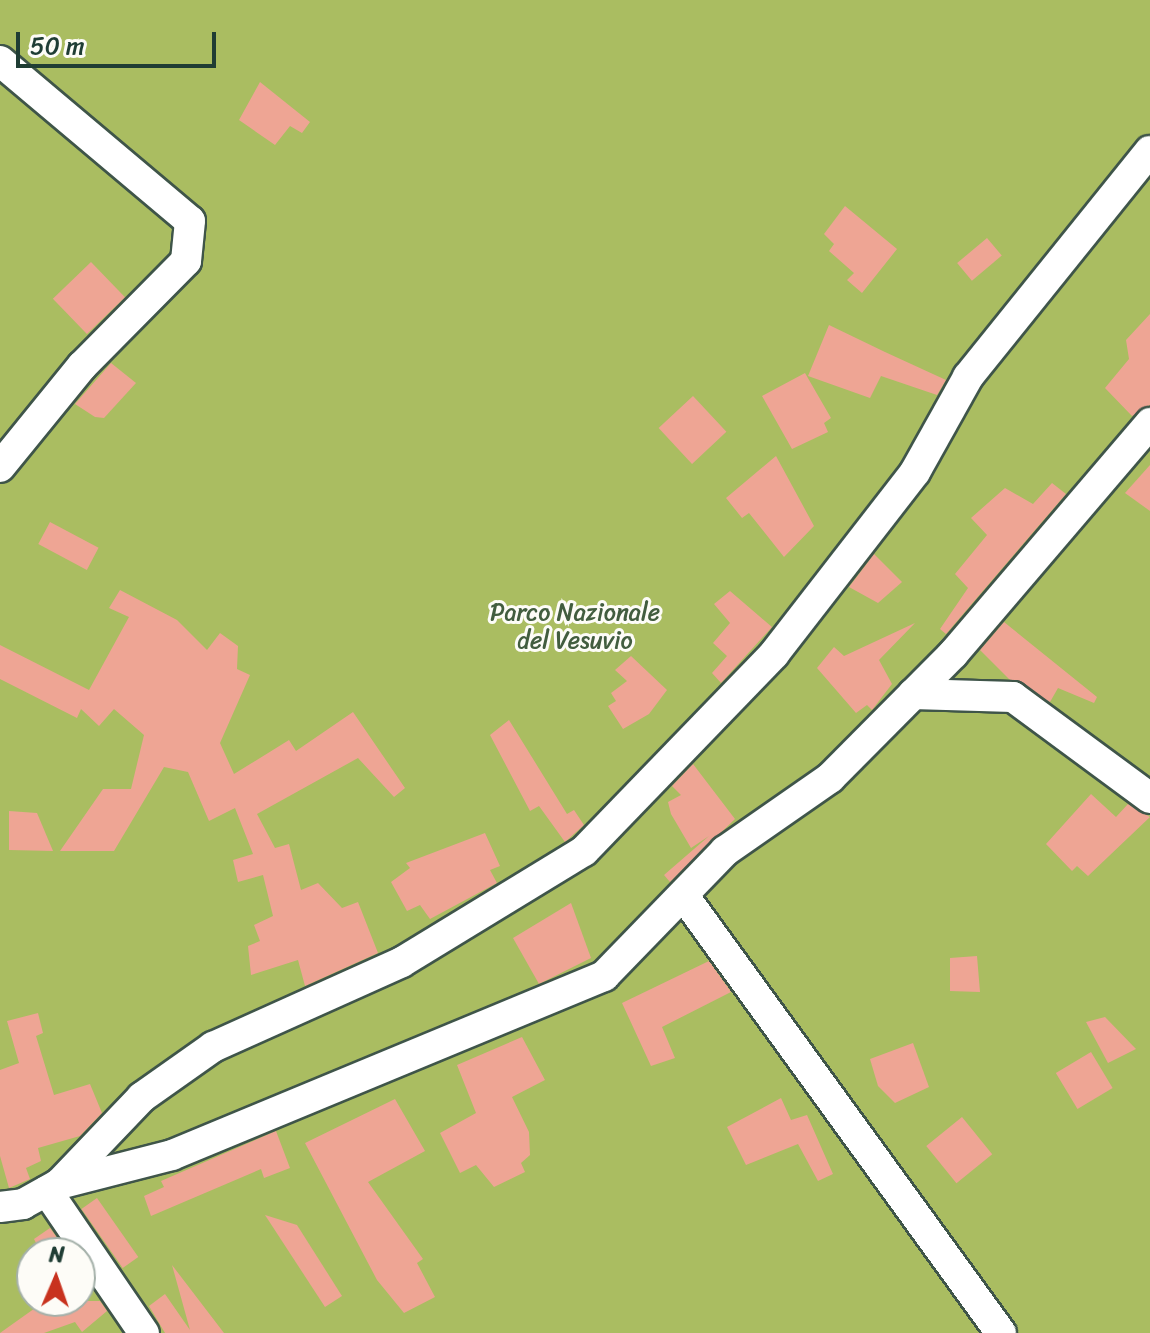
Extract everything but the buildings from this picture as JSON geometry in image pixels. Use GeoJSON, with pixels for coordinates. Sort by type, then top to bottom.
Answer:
{"type":"FeatureCollection","features":[{"type":"Feature","properties":{"kind":"street"},"geometry":{"type":"LineString","coordinates":[[0,61],[190,221],[186,261],[82,366],[0,467]]}},
{"type":"Feature","properties":{"kind":"street"},"geometry":{"type":"LineString","coordinates":[[53,1187],[142,1097],[213,1047],[402,962],[584,851],[774,654],[915,472],[968,377],[1150,151]]}},
{"type":"Feature","properties":{"kind":"street"},"geometry":{"type":"LineString","coordinates":[[0,1207],[53,1187],[172,1155],[513,1019],[604,976],[686,899],[725,851],[830,778],[913,694],[1150,423]]}},
{"type":"Feature","properties":{"kind":"street"},"geometry":{"type":"LineString","coordinates":[[913,694],[1013,697],[1150,798]]}},
{"type":"Feature","properties":{"kind":"street"},"geometry":{"type":"LineString","coordinates":[[686,899],[1001,1333]]}},
{"type":"Feature","properties":{"kind":"street"},"geometry":{"type":"LineString","coordinates":[[53,1187],[144,1333]]}},
{"type":"Feature","properties":{"kind":"green space","name":"Parco Nazionale del Vesuvio"},"geometry":{"type":"Polygon","coordinates":[[[0,0],[1150,0],[1150,1333],[0,1333],[0,0]]]}}]}
